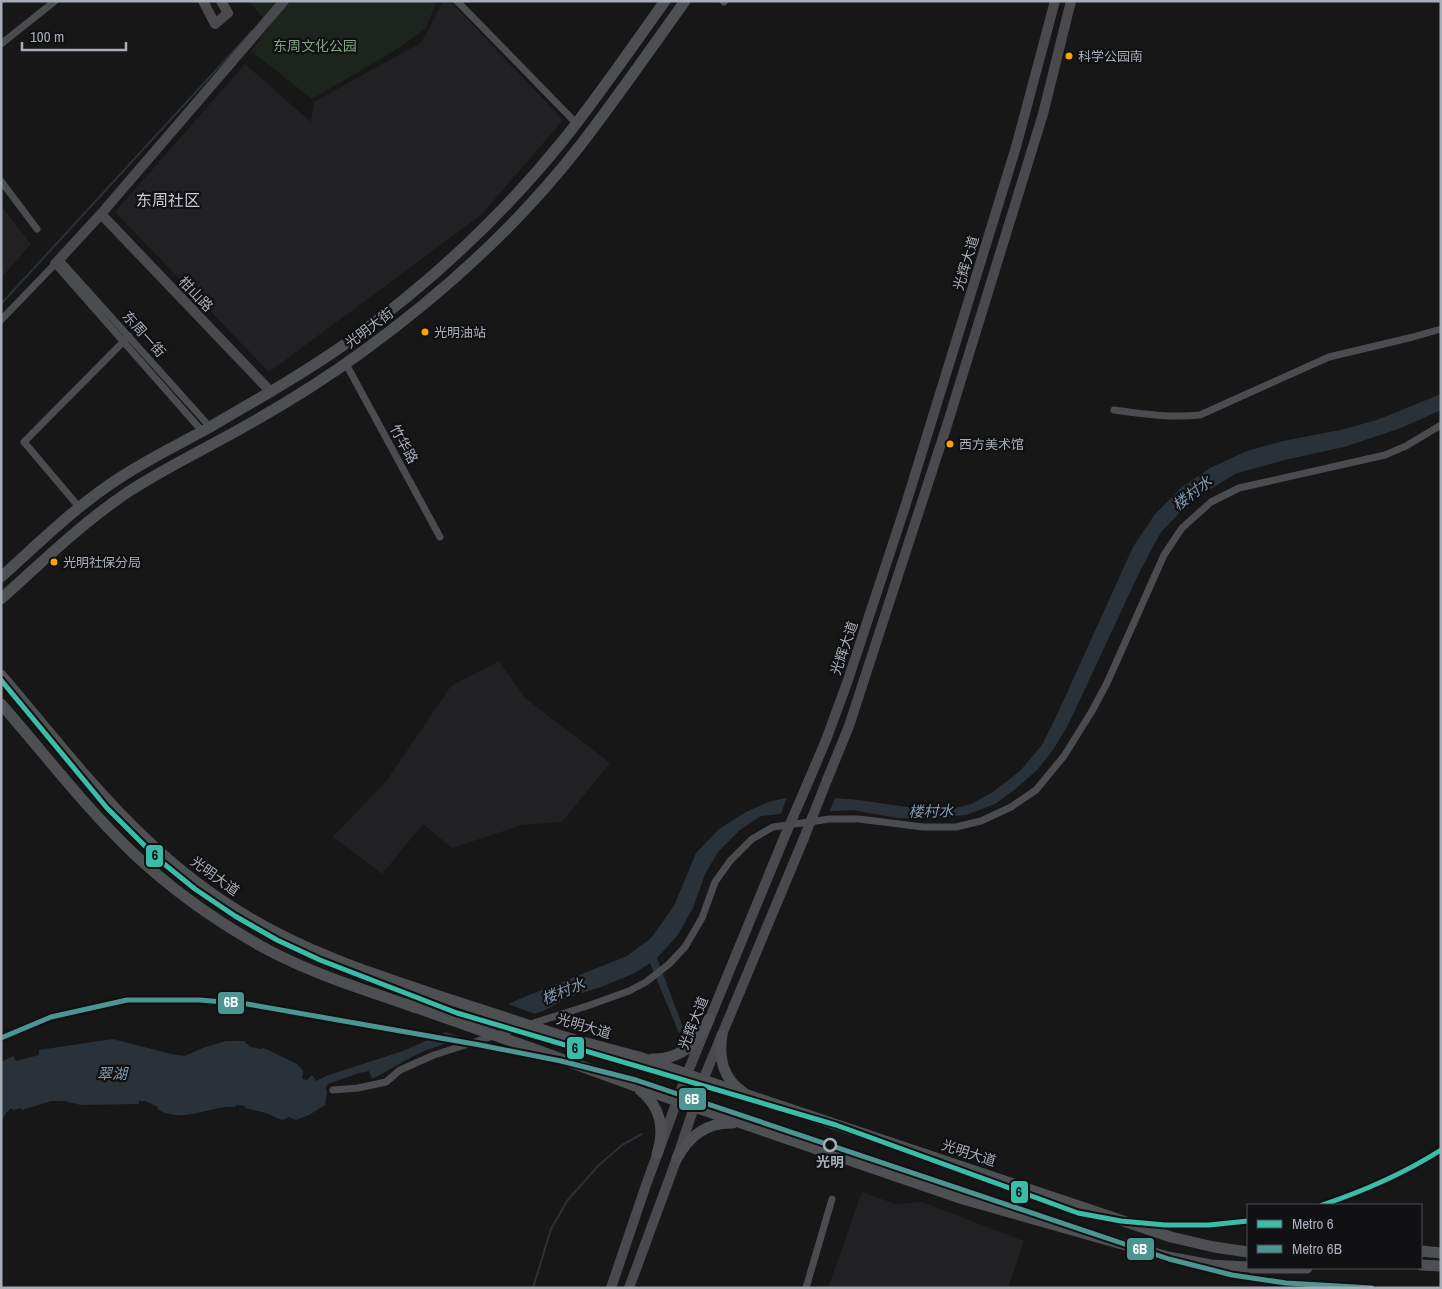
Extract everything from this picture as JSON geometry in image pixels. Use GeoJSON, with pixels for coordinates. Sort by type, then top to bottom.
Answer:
{"type":"FeatureCollection","features":[{"type":"Feature","properties":{"kind":"main road"},"geometry":{"type":"LineString","coordinates":[[203,1],[215,24],[228,13],[221,1]]}},
{"type":"Feature","properties":{"kind":"main road"},"geometry":{"type":"LineString","coordinates":[[57,261],[101,214],[284,1]]}},
{"type":"Feature","properties":{"kind":"main road","name":"光明大街"},"geometry":{"type":"LineString","coordinates":[[1,577],[79,507],[121,477],[271,392],[325,358],[378,320],[446,263],[523,186],[576,123],[665,1]]}},
{"type":"Feature","properties":{"kind":"main road","name":"光明大街"},"geometry":{"type":"LineString","coordinates":[[2,599],[82,526],[114,502],[146,481],[278,408],[346,364],[388,333],[442,288],[489,246],[530,204],[579,147],[685,1]]}},
{"type":"Feature","properties":{"kind":"main road","name":"光辉大道"},"geometry":{"type":"LineString","coordinates":[[611,1288],[687,1074],[826,740],[846,683],[905,507],[1016,147],[1054,1]]}},
{"type":"Feature","properties":{"kind":"main road"},"geometry":{"type":"LineString","coordinates":[[630,1288],[703,1080],[849,726],[948,422],[1040,123],[1071,1]]}},
{"type":"Feature","properties":{"kind":"main road","name":"柑山路"},"geometry":{"type":"LineString","coordinates":[[101,214],[271,392]]}},
{"type":"Feature","properties":{"kind":"main road","name":"光明大道"},"geometry":{"type":"LineString","coordinates":[[1,675],[128,822],[162,854],[199,884],[258,923],[301,945],[344,963],[442,997],[568,1038],[639,1057],[1171,1236],[1247,1252]]}},
{"type":"Feature","properties":{"kind":"main road"},"geometry":{"type":"LineString","coordinates":[[1,704],[114,834],[150,868],[208,913],[256,943],[315,972],[455,1021]]}},
{"type":"Feature","properties":{"kind":"main road"},"geometry":{"type":"LineString","coordinates":[[406,1004],[693,1107],[963,1199],[1134,1248],[1211,1264],[1247,1268]]}},
{"type":"Feature","properties":{"kind":"main road"},"geometry":{"type":"LineString","coordinates":[[639,1057],[668,1058],[682,1052],[698,1038],[709,1019]]}},
{"type":"Feature","properties":{"kind":"main road"},"geometry":{"type":"LineString","coordinates":[[722,1035],[720,1046],[724,1070],[738,1089],[749,1095]]}},
{"type":"Feature","properties":{"kind":"main road"},"geometry":{"type":"LineString","coordinates":[[628,1083],[646,1095],[658,1112],[662,1133],[657,1154]]}},
{"type":"Feature","properties":{"kind":"main road"},"geometry":{"type":"LineString","coordinates":[[677,1158],[687,1142],[701,1131],[718,1124],[746,1124]]}},
{"type":"Feature","properties":{"kind":"main road"},"geometry":{"type":"LineString","coordinates":[[1422,1251],[1441,1253]]}},
{"type":"Feature","properties":{"kind":"main road"},"geometry":{"type":"LineString","coordinates":[[1422,1265],[1441,1266]]}},
{"type":"Feature","properties":{"kind":"street"},"geometry":{"type":"LineString","coordinates":[[1,44],[55,1]]}},
{"type":"Feature","properties":{"kind":"street"},"geometry":{"type":"LineString","coordinates":[[457,1],[576,123]]}},
{"type":"Feature","properties":{"kind":"street"},"geometry":{"type":"LineString","coordinates":[[1,181],[38,229]]}},
{"type":"Feature","properties":{"kind":"street"},"geometry":{"type":"LineString","coordinates":[[1,320],[57,261]]}},
{"type":"Feature","properties":{"kind":"street","name":"东周一街"},"geometry":{"type":"LineString","coordinates":[[57,261],[206,429]]}},
{"type":"Feature","properties":{"kind":"street"},"geometry":{"type":"LineString","coordinates":[[1114,410],[1183,417],[1200,415],[1329,357],[1441,329]]}},
{"type":"Feature","properties":{"kind":"street"},"geometry":{"type":"LineString","coordinates":[[79,507],[24,442],[126,339]]}},
{"type":"Feature","properties":{"kind":"street","name":"竹华路"},"geometry":{"type":"LineString","coordinates":[[346,364],[440,537]]}},
{"type":"Feature","properties":{"kind":"street"},"geometry":{"type":"LineString","coordinates":[[333,1090],[358,1088],[386,1082],[400,1070],[434,1054],[590,1005],[629,991],[646,982],[669,964],[685,947],[702,918],[715,882],[730,860],[752,839],[773,827],[830,819],[859,819],[923,827],[956,827],[981,821],[1011,807],[1036,790],[1064,756],[1107,683],[1164,556],[1182,528],[1211,502],[1239,488],[1385,456],[1441,425]]}},
{"type":"Feature","properties":{"kind":"street"},"geometry":{"type":"LineString","coordinates":[[806,1288],[832,1199]]}},
{"type":"Feature","properties":{"kind":"shaded area"},"geometry":{"type":"Polygon","coordinates":[[[443,1],[450,1],[563,120],[481,215],[269,372],[115,212],[245,64],[311,122],[314,102],[422,42],[443,1]]]}},
{"type":"Feature","properties":{"kind":"shaded area"},"geometry":{"type":"Polygon","coordinates":[[[1,206],[31,244],[1,278],[1,206]]]}},
{"type":"Feature","properties":{"kind":"shaded area"},"geometry":{"type":"Polygon","coordinates":[[[499,661],[525,698],[610,763],[562,822],[522,825],[452,848],[423,824],[382,874],[333,837],[387,780],[451,686],[499,661]]]}},
{"type":"Feature","properties":{"kind":"shaded area"},"geometry":{"type":"Polygon","coordinates":[[[862,1192],[895,1204],[922,1202],[1024,1241],[1008,1288],[828,1288],[862,1192]]]}},
{"type":"Feature","properties":{"kind":"green space","name":"东周文化公园"},"geometry":{"type":"Polygon","coordinates":[[[249,1],[437,1],[426,28],[394,51],[312,99],[251,51],[270,26],[249,1]]]}},
{"type":"Feature","properties":{"kind":"water"},"geometry":{"type":"Polygon","coordinates":[[[1441,394],[1441,410],[1401,428],[1344,447],[1237,473],[1192,500],[1161,532],[1139,573],[1069,723],[1053,750],[1037,770],[995,804],[966,815],[930,819],[897,818],[852,810],[780,814],[761,816],[740,830],[718,852],[705,874],[693,908],[677,936],[657,958],[684,1030],[679,1033],[650,963],[635,973],[601,987],[569,997],[543,1011],[424,1051],[372,1079],[369,1071],[328,1084],[325,1088],[327,1091],[325,1105],[309,1115],[296,1120],[289,1117],[282,1120],[266,1113],[245,1108],[245,1106],[236,1105],[235,1107],[177,1115],[157,1109],[158,1107],[145,1101],[139,1101],[139,1104],[81,1105],[64,1101],[51,1101],[22,1110],[21,1108],[13,1110],[11,1108],[1,1122],[1,1062],[13,1056],[16,1061],[39,1055],[39,1050],[113,1039],[185,1056],[226,1041],[244,1041],[251,1047],[264,1048],[297,1064],[303,1071],[302,1079],[307,1080],[312,1075],[316,1081],[403,1051],[524,997],[627,956],[651,938],[674,906],[696,853],[719,829],[744,813],[768,802],[786,798],[835,798],[921,809],[947,810],[971,804],[993,792],[1020,771],[1042,745],[1133,547],[1155,514],[1181,488],[1210,468],[1247,451],[1377,420],[1441,394]]]}},
{"type":"Feature","properties":{"kind":"pier"},"geometry":{"type":"Polygon","coordinates":[[[788,795],[836,796],[828,815],[780,816],[788,795]]]}},
{"type":"Feature","properties":{"kind":"pier"},"geometry":{"type":"Polygon","coordinates":[[[505,1003],[538,1015],[467,1039],[442,1031],[505,1003]]]}},
{"type":"Feature","properties":{"kind":"waterway"},"geometry":{"type":"LineString","coordinates":[[1,304],[252,31]]}},
{"type":"Feature","properties":{"kind":"waterway"},"geometry":{"type":"LineString","coordinates":[[533,1288],[551,1229],[567,1201],[598,1166],[622,1145],[642,1134]]}},
{"type":"Feature","properties":{"kind":"metro line","name":"6"},"geometry":{"type":"LineString","coordinates":[[1,680],[107,808],[158,859],[195,889],[235,916],[277,940],[320,960],[457,1013],[836,1125],[1078,1213],[1121,1221],[1165,1225],[1209,1225],[1247,1221]]}},
{"type":"Feature","properties":{"kind":"metro line","name":"6B"},"geometry":{"type":"LineString","coordinates":[[1,1038],[51,1017],[127,1000],[200,1000],[247,1004],[480,1045],[561,1061],[636,1080],[1169,1259],[1232,1275],[1286,1283],[1372,1288]]}},
{"type":"Feature","properties":{"kind":"metro line","name":"6"},"geometry":{"type":"LineString","coordinates":[[1325,1204],[1383,1181],[1441,1150]]}},
{"type":"Feature","properties":{"kind":"place","name":"科学公园南"},"geometry":{"type":"Point","coordinates":[1069,56]}},
{"type":"Feature","properties":{"kind":"place","name":"光明油站"},"geometry":{"type":"Point","coordinates":[425,332]}},
{"type":"Feature","properties":{"kind":"place","name":"西方美术馆"},"geometry":{"type":"Point","coordinates":[950,444]}},
{"type":"Feature","properties":{"kind":"place","name":"光明社保分局"},"geometry":{"type":"Point","coordinates":[54,562]}},
{"type":"Feature","properties":{"kind":"place","name":"光明"},"geometry":{"type":"Point","coordinates":[830,1145]}},
{"type":"Feature","properties":{"kind":"district","name":"东周社区"},"geometry":{"type":"Point","coordinates":[168,200]}},
{"type":"Feature","properties":{"kind":"water label","name":"楼村水"},"geometry":{"type":"Point","coordinates":[1192,493]}},
{"type":"Feature","properties":{"kind":"water label","name":"楼村水"},"geometry":{"type":"Point","coordinates":[931,811]}},
{"type":"Feature","properties":{"kind":"water label","name":"楼村水"},"geometry":{"type":"Point","coordinates":[563,991]}},
{"type":"Feature","properties":{"kind":"water label","name":"翠湖"},"geometry":{"type":"Point","coordinates":[112,1073]}}]}
